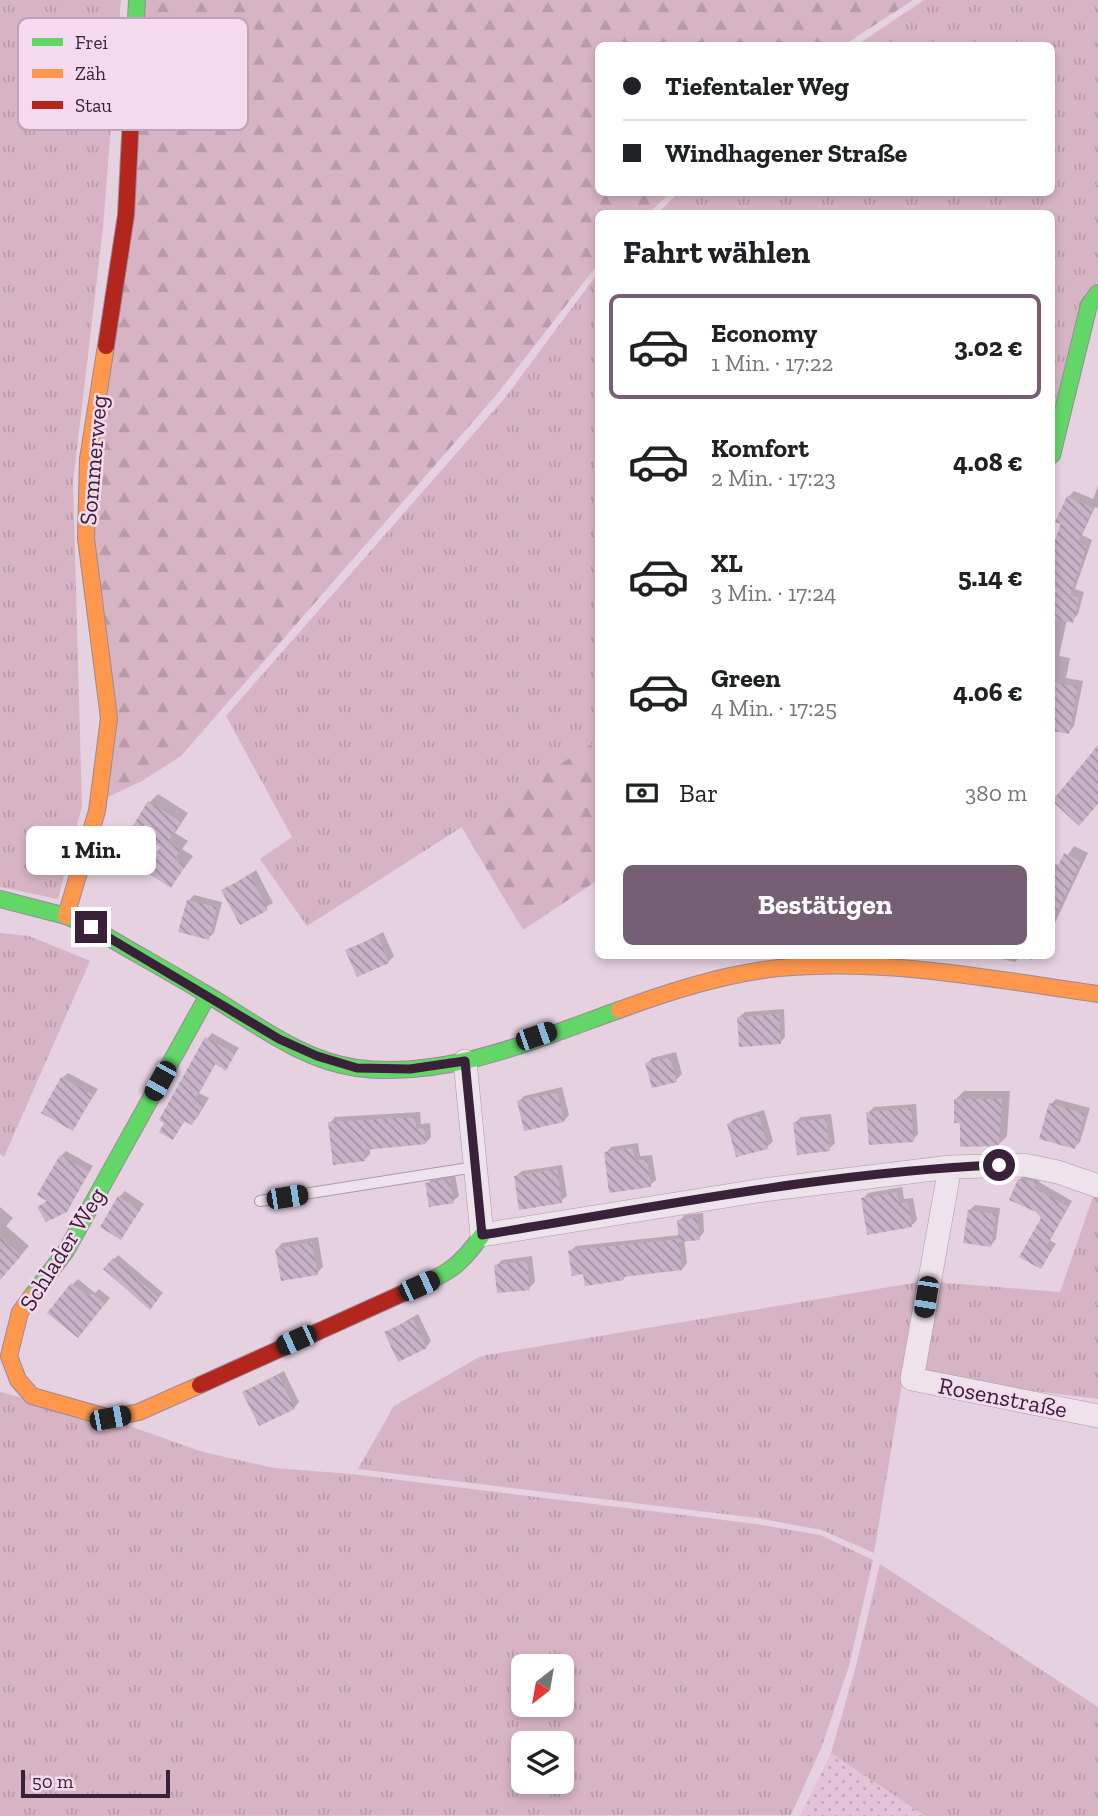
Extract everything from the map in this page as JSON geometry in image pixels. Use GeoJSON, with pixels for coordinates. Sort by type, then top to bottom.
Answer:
{"type":"FeatureCollection","features":[{"type":"Feature","properties":{"kind":"street","name":"Sommerweg"},"geometry":{"type":"LineString","coordinates":[[136,18],[137,0]]}},
{"type":"Feature","properties":{"kind":"street","name":"Sommerweg"},"geometry":{"type":"LineString","coordinates":[[66,916],[97,811],[109,718],[86,538],[88,458],[126,215],[130,130]]}},
{"type":"Feature","properties":{"kind":"street"},"geometry":{"type":"LineString","coordinates":[[1055,443],[1089,305],[1098,293]]}},
{"type":"Feature","properties":{"kind":"street"},"geometry":{"type":"LineString","coordinates":[[0,899],[66,916],[91,927],[279,1039],[317,1056],[357,1068],[410,1069],[465,1061],[680,988],[736,975],[824,966],[916,962],[1098,994]]}},
{"type":"Feature","properties":{"kind":"street","name":"Schlader Weg"},"geometry":{"type":"LineString","coordinates":[[32,1396],[18,1380],[9,1356],[20,1312],[66,1251],[208,995]]}},
{"type":"Feature","properties":{"kind":"street"},"geometry":{"type":"LineString","coordinates":[[32,1396],[110,1418],[139,1412],[444,1275],[463,1262],[482,1235],[465,1061]]}},
{"type":"Feature","properties":{"kind":"street"},"geometry":{"type":"LineString","coordinates":[[482,1235],[764,1190],[950,1167],[1024,1165],[1058,1172],[1098,1186]]}},
{"type":"Feature","properties":{"kind":"street","name":"Rosenstraße"},"geometry":{"type":"LineString","coordinates":[[950,1167],[944,1188],[912,1379],[1098,1416]]}},
{"type":"Feature","properties":{"kind":"lane"},"geometry":{"type":"LineString","coordinates":[[260,1201],[475,1167]]}},
{"type":"Feature","properties":{"kind":"lane"},"geometry":{"type":"LineString","coordinates":[[11,1392],[32,1396]]}},
{"type":"Feature","properties":{"kind":"shaded area"},"geometry":{"type":"Polygon","coordinates":[[[831,1753],[925,1816],[800,1816],[831,1753]]]}},
{"type":"Feature","properties":{"kind":"green space"},"geometry":{"type":"Polygon","coordinates":[[[0,0],[121,0],[120,18],[18,18],[18,130],[111,130],[103,228],[73,482],[82,806],[58,899],[0,887],[0,0]]]}},
{"type":"Feature","properties":{"kind":"green space"},"geometry":{"type":"Polygon","coordinates":[[[141,0],[913,0],[849,42],[595,42],[595,196],[667,196],[652,210],[595,210],[595,268],[498,393],[181,756],[142,781],[103,799],[91,501],[128,130],[248,130],[248,18],[139,18],[141,0]]]}},
{"type":"Feature","properties":{"kind":"green space"},"geometry":{"type":"Polygon","coordinates":[[[924,0],[1098,0],[1098,281],[1055,405],[1055,210],[661,210],[675,196],[1055,196],[1055,42],[861,42],[924,0]]]}},
{"type":"Feature","properties":{"kind":"green space"},"geometry":{"type":"Polygon","coordinates":[[[595,277],[595,742],[307,926],[260,859],[292,837],[226,716],[504,399],[595,277]]]}},
{"type":"Feature","properties":{"kind":"green space"},"geometry":{"type":"Polygon","coordinates":[[[595,742],[595,882],[523,930],[461,826],[595,742]]]}},
{"type":"Feature","properties":{"kind":"green space"},"geometry":{"type":"Polygon","coordinates":[[[0,933],[29,936],[90,961],[4,1157],[0,1154],[0,933]]]}},
{"type":"Feature","properties":{"kind":"green space"},"geometry":{"type":"Polygon","coordinates":[[[1094,1194],[1098,1196],[1098,1399],[970,1383],[923,1372],[935,1282],[1060,1292],[1094,1194]]]}},
{"type":"Feature","properties":{"kind":"green space"},"geometry":{"type":"Polygon","coordinates":[[[919,1282],[874,1553],[822,1530],[757,1518],[358,1469],[394,1406],[481,1356],[919,1282]]]}},
{"type":"Feature","properties":{"kind":"green space"},"geometry":{"type":"Polygon","coordinates":[[[0,1392],[118,1422],[203,1452],[274,1468],[351,1474],[756,1524],[820,1535],[873,1560],[849,1666],[822,1746],[791,1815],[0,1816],[0,1392]]]}},
{"type":"Feature","properties":{"kind":"green space"},"geometry":{"type":"Polygon","coordinates":[[[880,1564],[1098,1707],[1098,1816],[925,1816],[831,1753],[856,1666],[880,1564]]]}},
{"type":"Feature","properties":{"kind":"building"},"geometry":{"type":"Polygon","coordinates":[[[1067,496],[1093,508],[1078,542],[1087,546],[1070,595],[1055,589],[1055,540],[1061,524],[1055,522],[1067,496]]]}},
{"type":"Feature","properties":{"kind":"building"},"geometry":{"type":"Polygon","coordinates":[[[1056,590],[1079,598],[1073,623],[1055,620],[1056,590]]]}},
{"type":"Feature","properties":{"kind":"building"},"geometry":{"type":"Polygon","coordinates":[[[1055,683],[1078,687],[1069,734],[1055,732],[1055,683]]]}},
{"type":"Feature","properties":{"kind":"building"},"geometry":{"type":"Polygon","coordinates":[[[1098,745],[1098,804],[1079,826],[1055,804],[1055,797],[1098,745]]]}},
{"type":"Feature","properties":{"kind":"building"},"geometry":{"type":"Polygon","coordinates":[[[148,801],[181,822],[168,842],[180,850],[175,859],[185,866],[171,888],[145,871],[160,847],[131,829],[148,801]]]}},
{"type":"Feature","properties":{"kind":"building"},"geometry":{"type":"Polygon","coordinates":[[[1064,853],[1081,862],[1055,915],[1055,872],[1064,853]]]}},
{"type":"Feature","properties":{"kind":"building"},"geometry":{"type":"Polygon","coordinates":[[[250,875],[268,910],[240,925],[221,890],[250,875]]]}},
{"type":"Feature","properties":{"kind":"building"},"geometry":{"type":"Polygon","coordinates":[[[187,900],[217,907],[209,940],[178,932],[187,900]]]}},
{"type":"Feature","properties":{"kind":"building"},"geometry":{"type":"Polygon","coordinates":[[[378,936],[389,963],[357,977],[345,950],[378,936]]]}},
{"type":"Feature","properties":{"kind":"building"},"geometry":{"type":"Polygon","coordinates":[[[779,1014],[781,1044],[739,1047],[737,1017],[779,1014]]]}},
{"type":"Feature","properties":{"kind":"building"},"geometry":{"type":"Polygon","coordinates":[[[205,1037],[235,1054],[226,1071],[215,1064],[195,1099],[204,1104],[192,1125],[184,1121],[173,1140],[159,1132],[164,1123],[159,1120],[205,1037]]]}},
{"type":"Feature","properties":{"kind":"building"},"geometry":{"type":"Polygon","coordinates":[[[670,1057],[677,1082],[652,1088],[645,1063],[670,1057]]]}},
{"type":"Feature","properties":{"kind":"building"},"geometry":{"type":"Polygon","coordinates":[[[61,1077],[93,1095],[73,1131],[41,1113],[61,1077]]]}},
{"type":"Feature","properties":{"kind":"building"},"geometry":{"type":"Polygon","coordinates":[[[557,1092],[564,1122],[524,1131],[517,1101],[557,1092]]]}},
{"type":"Feature","properties":{"kind":"building"},"geometry":{"type":"Polygon","coordinates":[[[954,1099],[1002,1099],[999,1146],[960,1147],[960,1123],[954,1123],[954,1099]]]}},
{"type":"Feature","properties":{"kind":"building"},"geometry":{"type":"Polygon","coordinates":[[[1049,1103],[1085,1114],[1075,1149],[1039,1139],[1049,1103]]]}},
{"type":"Feature","properties":{"kind":"building"},"geometry":{"type":"Polygon","coordinates":[[[911,1108],[914,1142],[869,1145],[866,1112],[911,1108]]]}},
{"type":"Feature","properties":{"kind":"building"},"geometry":{"type":"Polygon","coordinates":[[[759,1115],[768,1149],[736,1157],[727,1124],[759,1115]]]}},
{"type":"Feature","properties":{"kind":"building"},"geometry":{"type":"Polygon","coordinates":[[[415,1117],[416,1129],[425,1128],[426,1144],[364,1150],[365,1161],[333,1165],[328,1122],[415,1117]]]}},
{"type":"Feature","properties":{"kind":"building"},"geometry":{"type":"Polygon","coordinates":[[[826,1119],[830,1151],[797,1155],[793,1122],[826,1119]]]}},
{"type":"Feature","properties":{"kind":"building"},"geometry":{"type":"Polygon","coordinates":[[[633,1148],[635,1161],[647,1159],[651,1187],[609,1193],[604,1152],[633,1148]]]}},
{"type":"Feature","properties":{"kind":"building"},"geometry":{"type":"Polygon","coordinates":[[[60,1155],[89,1172],[67,1212],[46,1222],[37,1207],[47,1201],[37,1195],[60,1155]]]}},
{"type":"Feature","properties":{"kind":"building"},"geometry":{"type":"Polygon","coordinates":[[[557,1169],[562,1203],[519,1210],[514,1176],[557,1169]]]}},
{"type":"Feature","properties":{"kind":"building"},"geometry":{"type":"Polygon","coordinates":[[[450,1179],[454,1203],[429,1207],[425,1183],[450,1179]]]}},
{"type":"Feature","properties":{"kind":"building"},"geometry":{"type":"Polygon","coordinates":[[[1018,1179],[1037,1182],[1034,1188],[1068,1207],[1046,1246],[1052,1250],[1041,1269],[1019,1257],[1041,1218],[1036,1212],[1009,1200],[1018,1179]]]}},
{"type":"Feature","properties":{"kind":"building"},"geometry":{"type":"Polygon","coordinates":[[[897,1192],[899,1204],[908,1202],[912,1227],[867,1235],[861,1198],[897,1192]]]}},
{"type":"Feature","properties":{"kind":"building"},"geometry":{"type":"Polygon","coordinates":[[[118,1196],[140,1210],[121,1240],[100,1227],[118,1196]]]}},
{"type":"Feature","properties":{"kind":"building"},"geometry":{"type":"Polygon","coordinates":[[[968,1210],[996,1214],[991,1247],[963,1243],[968,1210]]]}},
{"type":"Feature","properties":{"kind":"building"},"geometry":{"type":"Polygon","coordinates":[[[697,1218],[700,1240],[679,1242],[677,1220],[697,1218]]]}},
{"type":"Feature","properties":{"kind":"building"},"geometry":{"type":"Polygon","coordinates":[[[0,1237],[21,1256],[0,1280],[0,1237]]]}},
{"type":"Feature","properties":{"kind":"building"},"geometry":{"type":"Polygon","coordinates":[[[679,1239],[682,1270],[623,1277],[624,1280],[585,1286],[583,1274],[572,1276],[568,1251],[679,1239]]]}},
{"type":"Feature","properties":{"kind":"building"},"geometry":{"type":"Polygon","coordinates":[[[312,1242],[318,1275],[281,1281],[275,1249],[312,1242]]]}},
{"type":"Feature","properties":{"kind":"building"},"geometry":{"type":"Polygon","coordinates":[[[113,1258],[159,1298],[150,1310],[103,1269],[113,1258]]]}},
{"type":"Feature","properties":{"kind":"building"},"geometry":{"type":"Polygon","coordinates":[[[527,1261],[530,1290],[497,1293],[494,1265],[527,1261]]]}},
{"type":"Feature","properties":{"kind":"building"},"geometry":{"type":"Polygon","coordinates":[[[71,1283],[89,1297],[92,1293],[105,1304],[78,1338],[47,1313],[71,1283]]]}},
{"type":"Feature","properties":{"kind":"building"},"geometry":{"type":"Polygon","coordinates":[[[413,1319],[427,1348],[398,1362],[384,1332],[413,1319]]]}},
{"type":"Feature","properties":{"kind":"building"},"geometry":{"type":"Polygon","coordinates":[[[278,1375],[295,1409],[259,1426],[242,1392],[278,1375]]]}},
{"type":"Feature","properties":{"kind":"traffic: fast"},"geometry":{"type":"LineString","coordinates":[[136,18],[137,0]]}},
{"type":"Feature","properties":{"kind":"traffic: fast"},"geometry":{"type":"LineString","coordinates":[[1055,443],[1089,305],[1098,293]]}},
{"type":"Feature","properties":{"kind":"traffic: fast"},"geometry":{"type":"LineString","coordinates":[[0,899],[66,916],[91,927],[278,1038],[316,1057],[357,1068],[390,1070],[457,1063],[523,1044],[619,1010]]}},
{"type":"Feature","properties":{"kind":"traffic: fast"},"geometry":{"type":"LineString","coordinates":[[31,1297],[66,1251],[208,995]]}},
{"type":"Feature","properties":{"kind":"traffic: fast"},"geometry":{"type":"LineString","coordinates":[[408,1291],[432,1280],[458,1263],[482,1235]]}},
{"type":"Feature","properties":{"kind":"traffic: slow"},"geometry":{"type":"LineString","coordinates":[[66,916],[97,811],[109,718],[86,538],[88,459],[106,346]]}},
{"type":"Feature","properties":{"kind":"traffic: slow"},"geometry":{"type":"LineString","coordinates":[[619,1010],[738,974],[819,966],[939,972],[1098,994]]}},
{"type":"Feature","properties":{"kind":"traffic: slow"},"geometry":{"type":"LineString","coordinates":[[31,1297],[20,1312],[9,1356],[18,1380],[32,1396],[110,1418],[139,1412],[200,1385]]}},
{"type":"Feature","properties":{"kind":"traffic: jam"},"geometry":{"type":"LineString","coordinates":[[106,346],[126,215],[130,130]]}},
{"type":"Feature","properties":{"kind":"traffic: jam"},"geometry":{"type":"LineString","coordinates":[[200,1385],[408,1291]]}},
{"type":"Feature","properties":{"kind":"route"},"geometry":{"type":"LineString","coordinates":[[91,927],[279,1039],[317,1056],[357,1068],[410,1069],[465,1061],[482,1235],[764,1190],[950,1167],[999,1165]]}}]}
